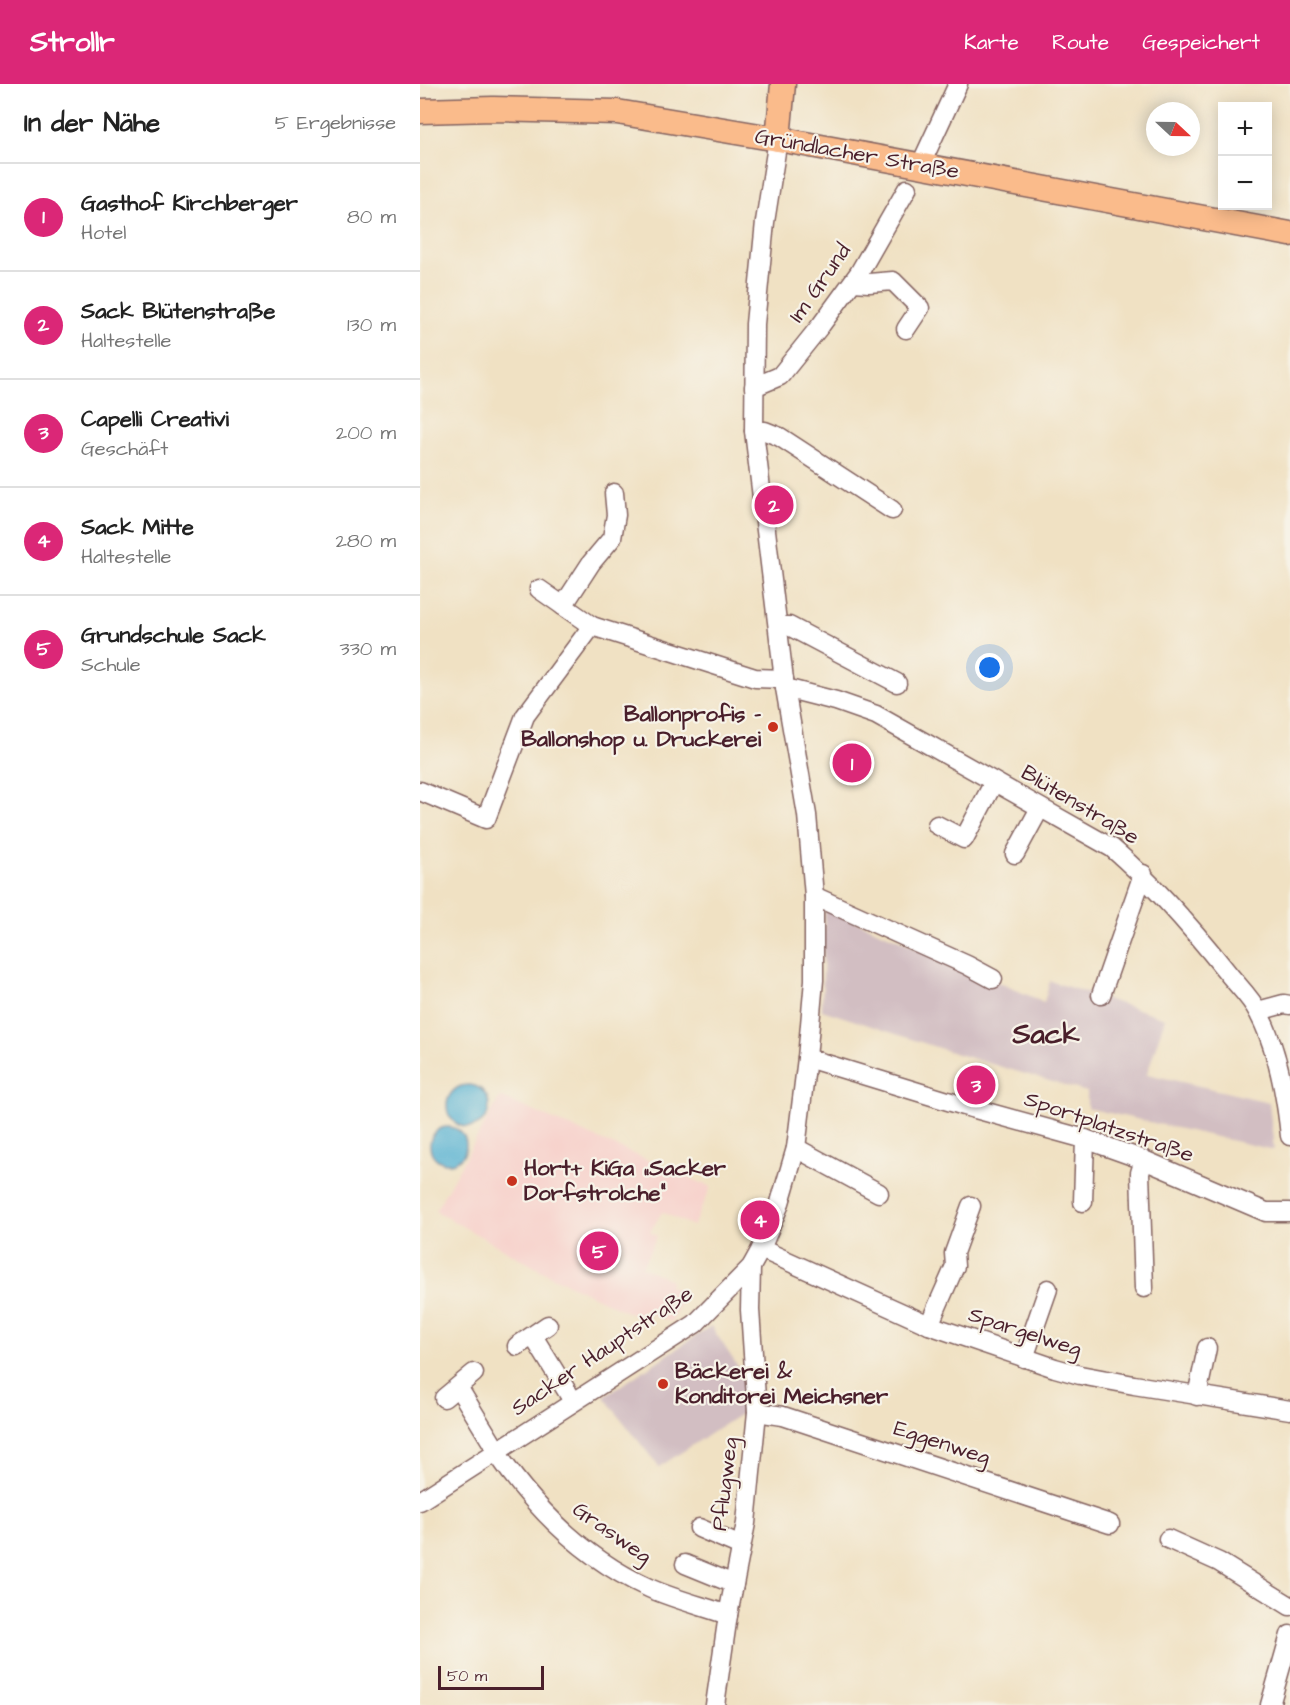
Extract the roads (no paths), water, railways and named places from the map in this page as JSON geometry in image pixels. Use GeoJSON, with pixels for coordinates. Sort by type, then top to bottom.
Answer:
{"type":"FeatureCollection","features":[{"type":"Feature","properties":{"kind":"main road"},"geometry":{"type":"LineString","coordinates":[[778,139],[783,84]]}},
{"type":"Feature","properties":{"kind":"main road","name":"Gründlacher Straße"},"geometry":{"type":"LineString","coordinates":[[420,111],[493,109],[617,112],[778,139],[1290,234]]}},
{"type":"Feature","properties":{"kind":"street"},"geometry":{"type":"LineString","coordinates":[[920,166],[958,84]]}},
{"type":"Feature","properties":{"kind":"street","name":"Sacker Hauptstraße"},"geometry":{"type":"LineString","coordinates":[[420,1501],[695,1324],[751,1267],[779,1206],[796,1148],[814,980],[814,896],[807,815],[785,683],[754,431],[755,324],[765,222],[778,139]]}},
{"type":"Feature","properties":{"kind":"street","name":"Im Grund"},"geometry":{"type":"LineString","coordinates":[[754,387],[780,376],[853,282],[907,189]]}},
{"type":"Feature","properties":{"kind":"street"},"geometry":{"type":"LineString","coordinates":[[853,282],[893,281],[920,308],[906,329]]}},
{"type":"Feature","properties":{"kind":"street"},"geometry":{"type":"LineString","coordinates":[[754,431],[765,431],[780,437],[892,510]]}},
{"type":"Feature","properties":{"kind":"street"},"geometry":{"type":"LineString","coordinates":[[563,606],[591,563],[612,538],[616,515],[614,493]]}},
{"type":"Feature","properties":{"kind":"street","name":"Blütenstraße"},"geometry":{"type":"LineString","coordinates":[[539,589],[592,626],[755,678],[785,683],[876,715],[1112,848],[1143,874],[1205,945],[1258,1011],[1282,1056],[1290,1136]]}},
{"type":"Feature","properties":{"kind":"street"},"geometry":{"type":"LineString","coordinates":[[420,791],[486,819],[525,717],[592,626]]}},
{"type":"Feature","properties":{"kind":"street"},"geometry":{"type":"LineString","coordinates":[[778,626],[789,626],[897,683]]}},
{"type":"Feature","properties":{"kind":"street"},"geometry":{"type":"LineString","coordinates":[[937,825],[964,839],[994,782]]}},
{"type":"Feature","properties":{"kind":"street"},"geometry":{"type":"LineString","coordinates":[[1015,854],[1040,808]]}},
{"type":"Feature","properties":{"kind":"street"},"geometry":{"type":"LineString","coordinates":[[1101,995],[1143,874]]}},
{"type":"Feature","properties":{"kind":"street"},"geometry":{"type":"LineString","coordinates":[[814,896],[968,965],[993,979]]}},
{"type":"Feature","properties":{"kind":"street"},"geometry":{"type":"LineString","coordinates":[[1258,1011],[1284,1004],[1290,1005]]}},
{"type":"Feature","properties":{"kind":"street","name":"Sportplatzstraße"},"geometry":{"type":"LineString","coordinates":[[807,1058],[961,1105],[1085,1139],[1144,1160],[1266,1212],[1290,1212]]}},
{"type":"Feature","properties":{"kind":"street"},"geometry":{"type":"LineString","coordinates":[[1083,1202],[1085,1139]]}},
{"type":"Feature","properties":{"kind":"street"},"geometry":{"type":"LineString","coordinates":[[796,1148],[879,1193]]}},
{"type":"Feature","properties":{"kind":"street"},"geometry":{"type":"LineString","coordinates":[[1144,1160],[1140,1173],[1144,1288]]}},
{"type":"Feature","properties":{"kind":"street"},"geometry":{"type":"LineString","coordinates":[[929,1325],[955,1266],[954,1253],[970,1206]]}},
{"type":"Feature","properties":{"kind":"street","name":"Spargelweg"},"geometry":{"type":"LineString","coordinates":[[761,1249],[929,1325],[1024,1358],[1080,1375],[1290,1410]]}},
{"type":"Feature","properties":{"kind":"street","name":"Pflugweg"},"geometry":{"type":"LineString","coordinates":[[720,1703],[728,1615],[746,1523],[757,1412],[750,1310],[751,1267]]}},
{"type":"Feature","properties":{"kind":"street"},"geometry":{"type":"LineString","coordinates":[[1024,1358],[1048,1289]]}},
{"type":"Feature","properties":{"kind":"street"},"geometry":{"type":"LineString","coordinates":[[517,1346],[548,1325]]}},
{"type":"Feature","properties":{"kind":"street"},"geometry":{"type":"LineString","coordinates":[[533,1336],[573,1401]]}},
{"type":"Feature","properties":{"kind":"street"},"geometry":{"type":"LineString","coordinates":[[1197,1396],[1207,1348]]}},
{"type":"Feature","properties":{"kind":"street","name":"Grasweg"},"geometry":{"type":"LineString","coordinates":[[474,1373],[451,1392],[541,1510],[578,1543],[611,1568],[649,1588],[728,1615]]}},
{"type":"Feature","properties":{"kind":"street","name":"Eggenweg"},"geometry":{"type":"LineString","coordinates":[[757,1412],[783,1416],[1110,1524]]}},
{"type":"Feature","properties":{"kind":"street"},"geometry":{"type":"LineString","coordinates":[[699,1528],[741,1546]]}},
{"type":"Feature","properties":{"kind":"street"},"geometry":{"type":"LineString","coordinates":[[1168,1539],[1219,1562],[1290,1606]]}},
{"type":"Feature","properties":{"kind":"street"},"geometry":{"type":"LineString","coordinates":[[685,1564],[734,1584]]}},
{"type":"Feature","properties":{"kind":"street"},"geometry":{"type":"LineString","coordinates":[[1270,1705],[1290,1635]]}},
{"type":"Feature","properties":{"kind":"water"},"geometry":{"type":"Polygon","coordinates":[[[468,1085],[483,1091],[489,1106],[483,1121],[468,1127],[453,1121],[447,1106],[453,1091],[468,1085]]]}},
{"type":"Feature","properties":{"kind":"water"},"geometry":{"type":"Polygon","coordinates":[[[448,1127],[461,1132],[466,1145],[461,1158],[448,1163],[435,1158],[430,1145],[435,1132],[448,1127]]]}},
{"type":"Feature","properties":{"kind":"place","name":"Sack Blütenstraße"},"geometry":{"type":"Point","coordinates":[774,505]}},
{"type":"Feature","properties":{"kind":"place","name":"Ballonprofis - Ballonshop u. Druckerei"},"geometry":{"type":"Point","coordinates":[773,727]}},
{"type":"Feature","properties":{"kind":"place","name":"Gasthof Kirchberger"},"geometry":{"type":"Point","coordinates":[852,763]}},
{"type":"Feature","properties":{"kind":"place","name":"Capelli Creativi"},"geometry":{"type":"Point","coordinates":[976,1085]}},
{"type":"Feature","properties":{"kind":"place","name":"Hort+ KiGa „Sacker Dorfstrolche“"},"geometry":{"type":"Point","coordinates":[512,1181]}},
{"type":"Feature","properties":{"kind":"place","name":"Sack Mitte"},"geometry":{"type":"Point","coordinates":[760,1220]}},
{"type":"Feature","properties":{"kind":"place","name":"Grundschule Sack"},"geometry":{"type":"Point","coordinates":[599,1251]}},
{"type":"Feature","properties":{"kind":"place","name":"Bäckerei & Konditorei Meichsner"},"geometry":{"type":"Point","coordinates":[663,1384]}},
{"type":"Feature","properties":{"kind":"district","name":"Sack"},"geometry":{"type":"Point","coordinates":[1046,1034]}}]}
